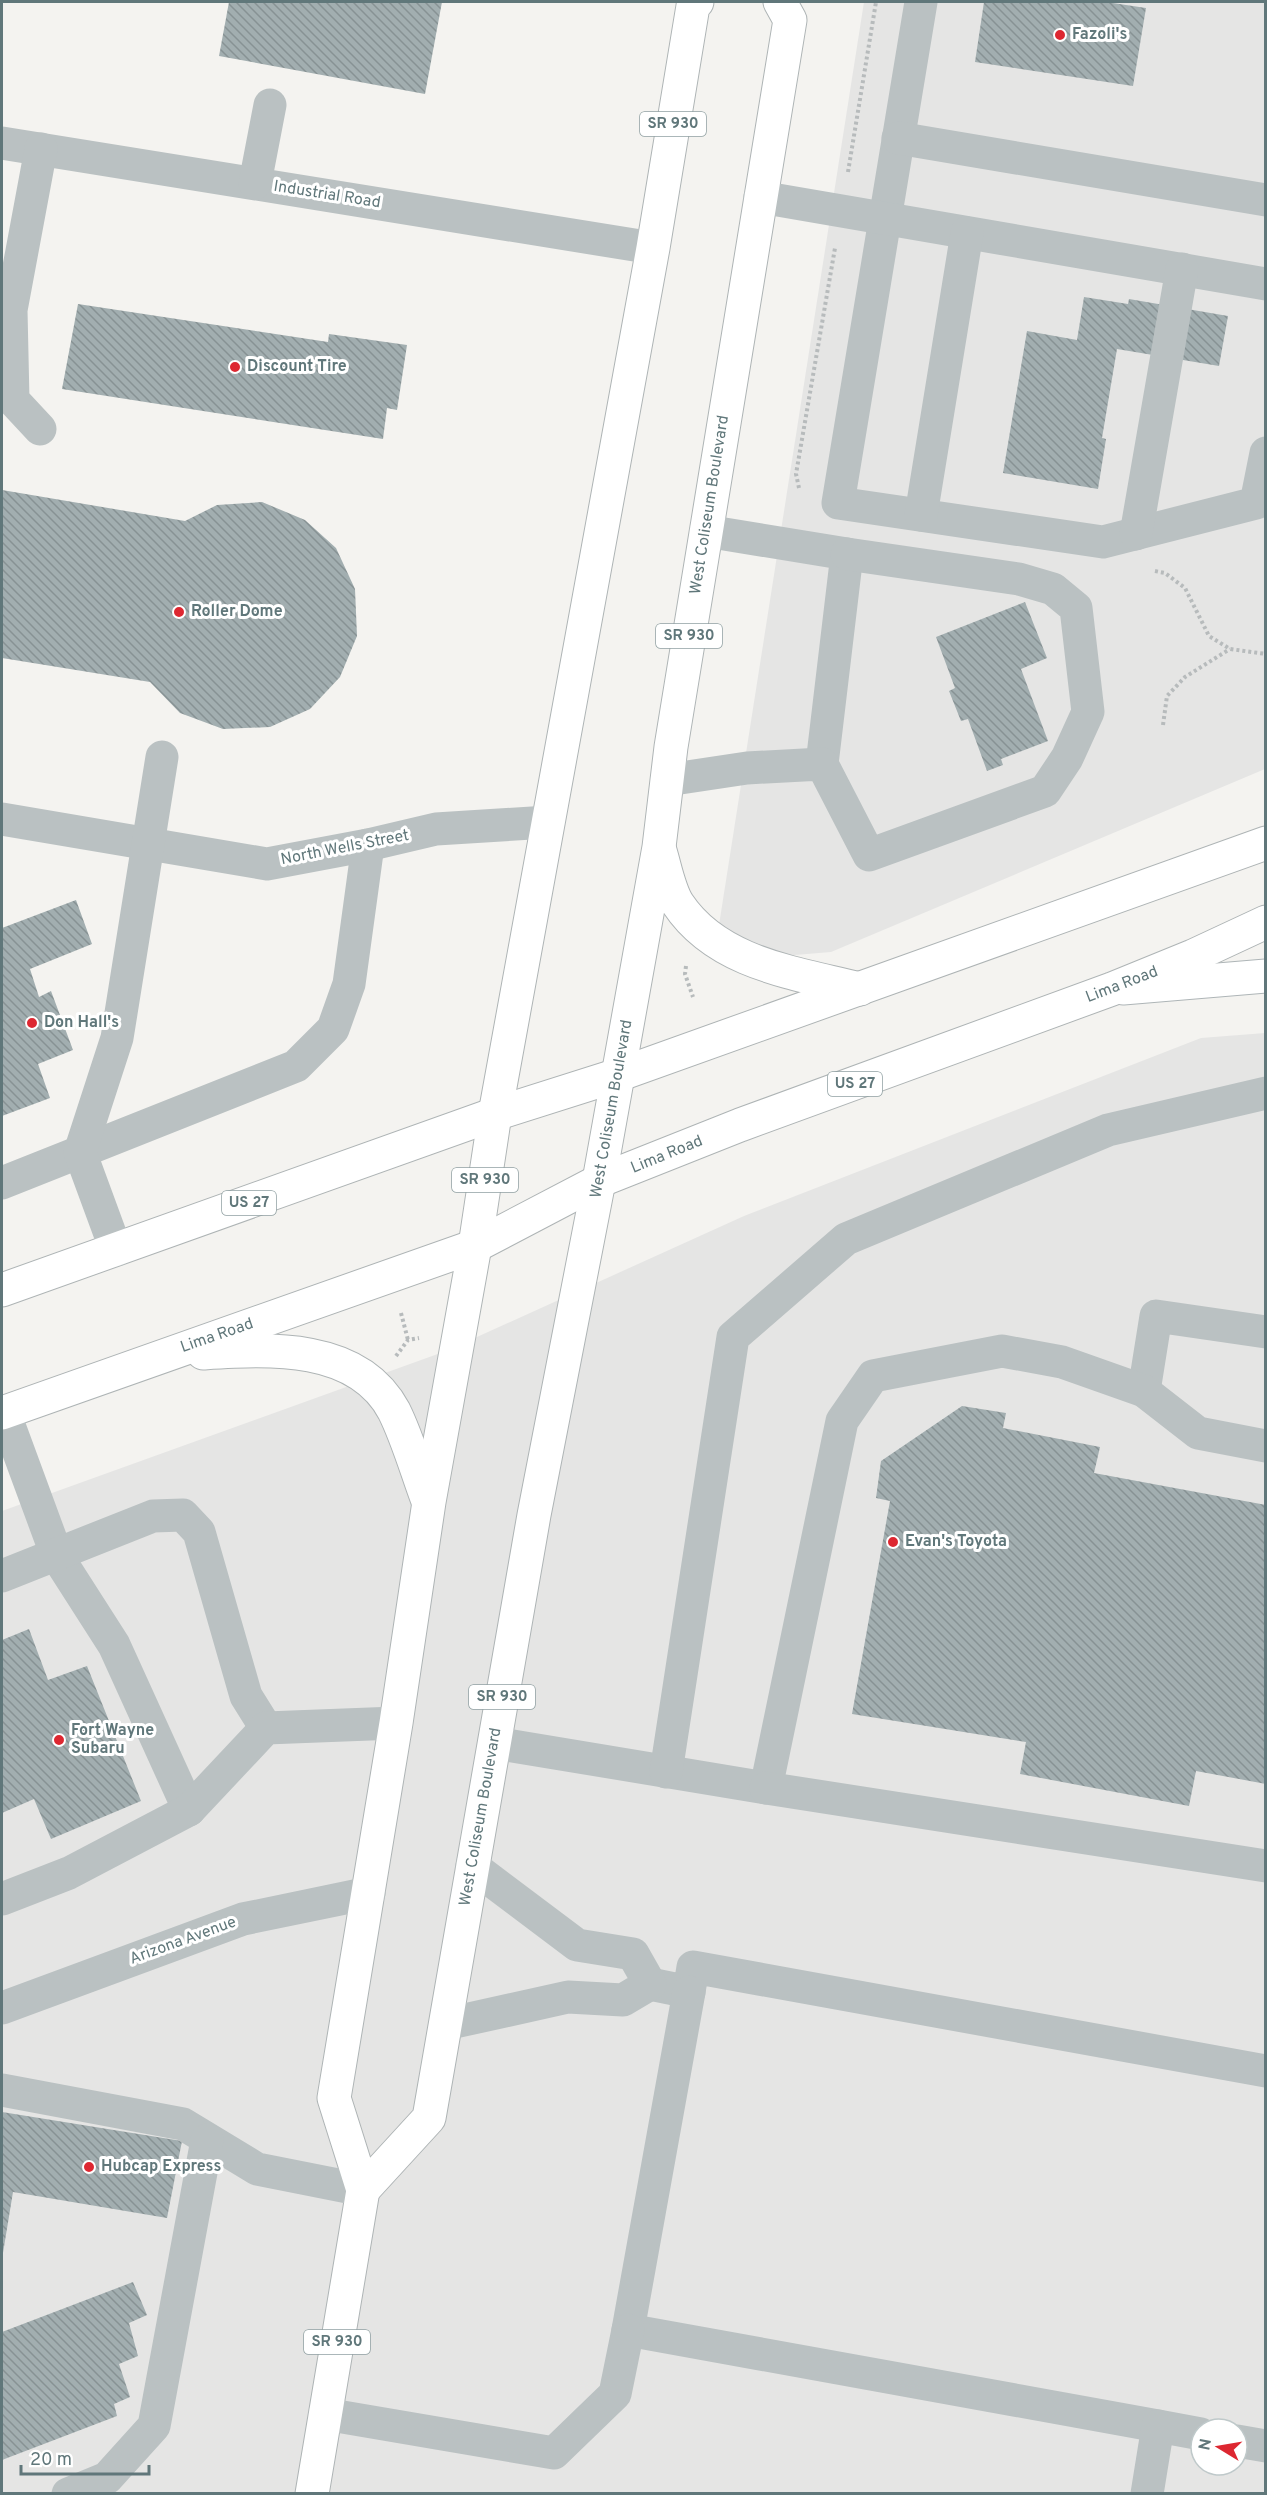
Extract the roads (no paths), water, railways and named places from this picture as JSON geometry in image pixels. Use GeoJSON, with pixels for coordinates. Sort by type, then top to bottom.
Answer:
{"type":"FeatureCollection","features":[{"type":"Feature","properties":{"kind":"main road","name":"SR 930"},"geometry":{"type":"LineString","coordinates":[[312,2493],[363,2190],[334,2098],[369,1893],[429,1502],[475,1246],[495,1114],[653,248],[693,6],[697,2]]}},
{"type":"Feature","properties":{"kind":"main road","name":"West Coliseum Boulevard"},"geometry":{"type":"LineString","coordinates":[[363,2190],[429,2118],[534,1515],[599,1181],[659,847],[667,780],[706,531],[790,20],[780,2]]}},
{"type":"Feature","properties":{"kind":"main road","name":"US 27"},"geometry":{"type":"LineString","coordinates":[[2,1290],[495,1114],[618,1075],[1266,843]]}},
{"type":"Feature","properties":{"kind":"main road"},"geometry":{"type":"LineString","coordinates":[[659,847],[677,903],[698,927],[723,946],[737,955],[762,964],[860,989]]}},
{"type":"Feature","properties":{"kind":"main road","name":"Lima Road"},"geometry":{"type":"LineString","coordinates":[[3,1413],[475,1246],[599,1181],[740,1125],[1112,989],[1193,956],[1266,922]]}},
{"type":"Feature","properties":{"kind":"main road"},"geometry":{"type":"LineString","coordinates":[[1112,989],[1266,976]]}},
{"type":"Feature","properties":{"kind":"main road"},"geometry":{"type":"LineString","coordinates":[[163,1356],[264,1349],[304,1353],[348,1368],[375,1385],[394,1411],[429,1502]]}},
{"type":"Feature","properties":{"kind":"street"},"geometry":{"type":"LineString","coordinates":[[921,2],[838,503],[1103,542],[1256,503],[1266,453]]}},
{"type":"Feature","properties":{"kind":"street"},"geometry":{"type":"LineString","coordinates":[[255,183],[270,105]]}},
{"type":"Feature","properties":{"kind":"street"},"geometry":{"type":"LineString","coordinates":[[898,138],[1266,200]]}},
{"type":"Feature","properties":{"kind":"street","name":"Industrial Road"},"geometry":{"type":"LineString","coordinates":[[2,142],[653,248]]}},
{"type":"Feature","properties":{"kind":"street"},"geometry":{"type":"LineString","coordinates":[[40,429],[13,400],[11,310],[41,149]]}},
{"type":"Feature","properties":{"kind":"street"},"geometry":{"type":"LineString","coordinates":[[760,197],[1266,284]]}},
{"type":"Feature","properties":{"kind":"street"},"geometry":{"type":"LineString","coordinates":[[921,515],[967,232]]}},
{"type":"Feature","properties":{"kind":"street"},"geometry":{"type":"LineString","coordinates":[[1136,534],[1182,270]]}},
{"type":"Feature","properties":{"kind":"street"},"geometry":{"type":"LineString","coordinates":[[706,531],[1019,579],[1053,589],[1076,608],[1088,712],[1067,759],[1046,792],[869,855],[822,764],[847,554]]}},
{"type":"Feature","properties":{"kind":"street"},"geometry":{"type":"LineString","coordinates":[[116,1250],[80,1152],[117,1038],[162,757]]}},
{"type":"Feature","properties":{"kind":"street"},"geometry":{"type":"LineString","coordinates":[[667,780],[747,768],[822,764]]}},
{"type":"Feature","properties":{"kind":"street","name":"North Wells Street"},"geometry":{"type":"LineString","coordinates":[[2,819],[267,864],[368,845],[436,829],[548,822]]}},
{"type":"Feature","properties":{"kind":"street"},"geometry":{"type":"LineString","coordinates":[[2,1183],[296,1066],[333,1029],[349,984],[368,845]]}},
{"type":"Feature","properties":{"kind":"street"},"geometry":{"type":"LineString","coordinates":[[666,1772],[733,1337],[846,1239],[1108,1130],[1266,1093]]}},
{"type":"Feature","properties":{"kind":"street"},"geometry":{"type":"LineString","coordinates":[[1144,1391],[1156,1316],[1266,1332]]}},
{"type":"Feature","properties":{"kind":"street"},"geometry":{"type":"LineString","coordinates":[[766,1788],[842,1421],[873,1376],[1002,1351],[1062,1362],[1144,1391],[1198,1433],[1266,1446]]}},
{"type":"Feature","properties":{"kind":"street"},"geometry":{"type":"LineString","coordinates":[[3,1413],[57,1556],[114,1645],[189,1810]]}},
{"type":"Feature","properties":{"kind":"street"},"geometry":{"type":"LineString","coordinates":[[2,1576],[153,1516],[183,1515],[199,1532],[246,1696],[266,1728]]}},
{"type":"Feature","properties":{"kind":"street"},"geometry":{"type":"LineString","coordinates":[[2,1899],[69,1873],[189,1810],[266,1728],[396,1723]]}},
{"type":"Feature","properties":{"kind":"street"},"geometry":{"type":"LineString","coordinates":[[495,1743],[1266,1866]]}},
{"type":"Feature","properties":{"kind":"street"},"geometry":{"type":"LineString","coordinates":[[472,1866],[577,1945],[633,1954],[650,1984]]}},
{"type":"Feature","properties":{"kind":"street","name":"Arizona Avenue"},"geometry":{"type":"LineString","coordinates":[[2,2008],[243,1918],[369,1893]]}},
{"type":"Feature","properties":{"kind":"street"},"geometry":{"type":"LineString","coordinates":[[325,2414],[554,2453],[615,2394],[693,1967],[1266,2071]]}},
{"type":"Feature","properties":{"kind":"street"},"geometry":{"type":"LineString","coordinates":[[446,2024],[568,1997],[622,2000],[650,1984],[688,1992]]}},
{"type":"Feature","properties":{"kind":"street"},"geometry":{"type":"LineString","coordinates":[[2,2090],[183,2124],[257,2169],[363,2190]]}},
{"type":"Feature","properties":{"kind":"street"},"geometry":{"type":"LineString","coordinates":[[68,2493],[110,2486],[154,2426],[207,2140]]}},
{"type":"Feature","properties":{"kind":"street"},"geometry":{"type":"LineString","coordinates":[[628,2330],[1189,2432]]}},
{"type":"Feature","properties":{"kind":"street"},"geometry":{"type":"LineString","coordinates":[[1147,2493],[1158,2426]]}},
{"type":"Feature","properties":{"kind":"street"},"geometry":{"type":"LineString","coordinates":[[1249,2443],[1266,2446]]}},
{"type":"Feature","properties":{"kind":"place","name":"Fazoli's"},"geometry":{"type":"Point","coordinates":[1060,35]}},
{"type":"Feature","properties":{"kind":"place","name":"Discount Tire"},"geometry":{"type":"Point","coordinates":[235,367]}},
{"type":"Feature","properties":{"kind":"place","name":"Roller Dome"},"geometry":{"type":"Point","coordinates":[179,612]}},
{"type":"Feature","properties":{"kind":"place","name":"Don Hall's"},"geometry":{"type":"Point","coordinates":[32,1023]}},
{"type":"Feature","properties":{"kind":"place","name":"Evan's Toyota"},"geometry":{"type":"Point","coordinates":[893,1542]}},
{"type":"Feature","properties":{"kind":"place","name":"Fort Wayne Subaru"},"geometry":{"type":"Point","coordinates":[59,1740]}},
{"type":"Feature","properties":{"kind":"place","name":"Hubcap Express"},"geometry":{"type":"Point","coordinates":[89,2167]}}]}
